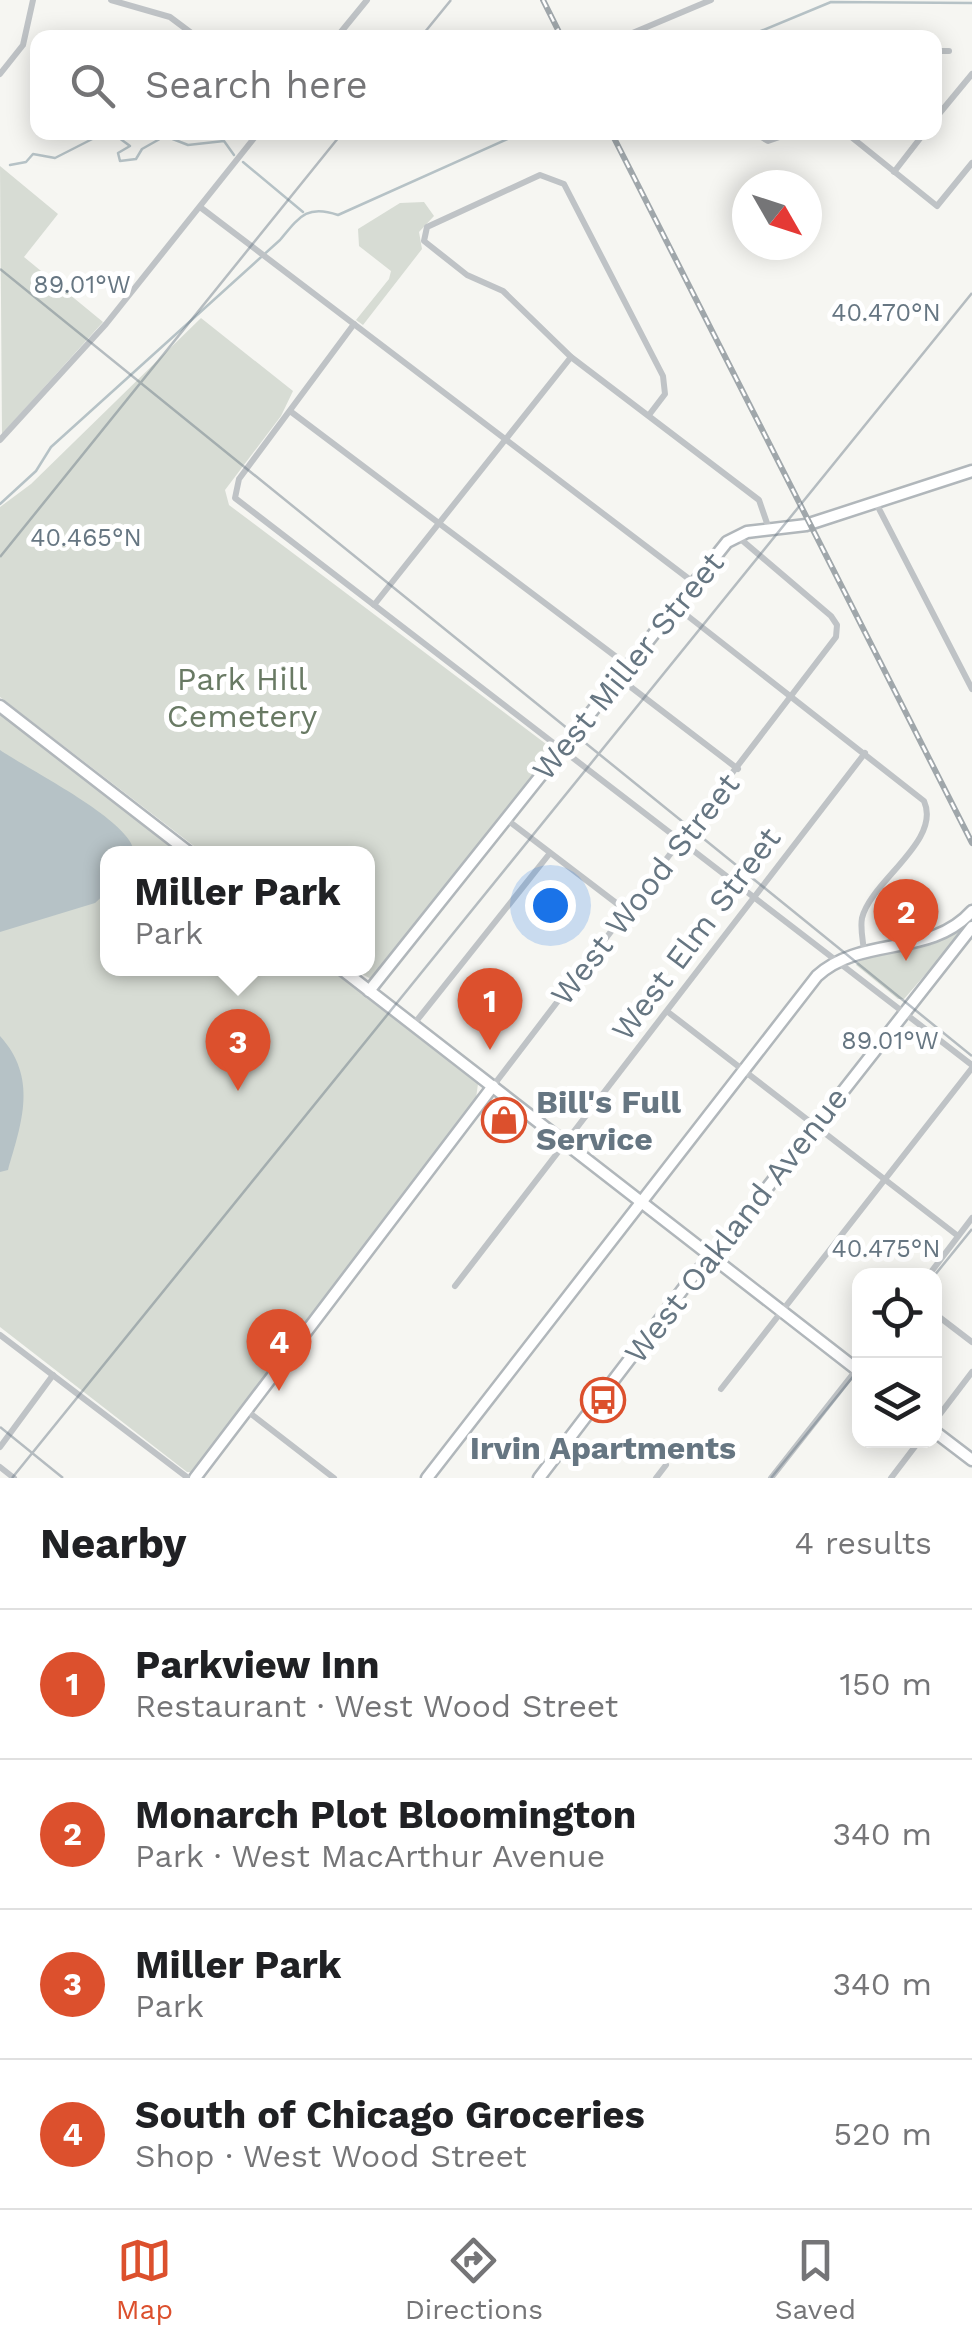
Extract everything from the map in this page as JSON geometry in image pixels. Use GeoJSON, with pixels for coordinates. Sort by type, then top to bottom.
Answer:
{"type":"FeatureCollection","features":[{"type":"Feature","properties":{"kind":"main road","name":"West Miller Street"},"geometry":{"type":"LineString","coordinates":[[370,991],[693,582],[736,536],[806,525],[972,471]]}},
{"type":"Feature","properties":{"kind":"main road"},"geometry":{"type":"LineString","coordinates":[[0,706],[181,846]]}},
{"type":"Feature","properties":{"kind":"main road"},"geometry":{"type":"LineString","coordinates":[[427,1478],[807,987],[839,960],[864,951],[937,937],[972,911]]}},
{"type":"Feature","properties":{"kind":"main road","name":"West Oakland Avenue"},"geometry":{"type":"LineString","coordinates":[[539,1478],[972,927]]}},
{"type":"Feature","properties":{"kind":"main road"},"geometry":{"type":"LineString","coordinates":[[350,976],[852,1364]]}},
{"type":"Feature","properties":{"kind":"main road","name":"West Wood Street"},"geometry":{"type":"LineString","coordinates":[[192,1478],[493,1086]]}},
{"type":"Feature","properties":{"kind":"main road"},"geometry":{"type":"LineString","coordinates":[[942,1436],[972,1460]]}},
{"type":"Feature","properties":{"kind":"street"},"geometry":{"type":"LineString","coordinates":[[0,74],[22,45],[33,0]]}},
{"type":"Feature","properties":{"kind":"street"},"geometry":{"type":"LineString","coordinates":[[111,0],[130,2],[170,17],[187,30]]}},
{"type":"Feature","properties":{"kind":"street"},"geometry":{"type":"LineString","coordinates":[[343,30],[367,0]]}},
{"type":"Feature","properties":{"kind":"street"},"geometry":{"type":"LineString","coordinates":[[638,30],[711,0]]}},
{"type":"Feature","properties":{"kind":"street"},"geometry":{"type":"LineString","coordinates":[[942,51],[949,51]]}},
{"type":"Feature","properties":{"kind":"street"},"geometry":{"type":"LineString","coordinates":[[942,110],[972,74]]}},
{"type":"Feature","properties":{"kind":"street"},"geometry":{"type":"LineString","coordinates":[[0,440],[106,324],[254,140]]}},
{"type":"Feature","properties":{"kind":"street"},"geometry":{"type":"LineString","coordinates":[[855,140],[937,206],[972,163]]}},
{"type":"Feature","properties":{"kind":"street"},"geometry":{"type":"LineString","coordinates":[[894,172],[919,140]]}},
{"type":"Feature","properties":{"kind":"street"},"geometry":{"type":"LineString","coordinates":[[649,415],[664,394],[663,376],[564,184],[540,176],[434,222],[424,234],[430,250],[467,275],[503,291],[570,358],[759,500],[767,512],[770,530]]}},
{"type":"Feature","properties":{"kind":"street"},"geometry":{"type":"LineString","coordinates":[[200,207],[693,582]]}},
{"type":"Feature","properties":{"kind":"street"},"geometry":{"type":"LineString","coordinates":[[354,324],[303,388],[290,412],[239,479],[234,494],[972,1067],[721,1389]]}},
{"type":"Feature","properties":{"kind":"street"},"geometry":{"type":"LineString","coordinates":[[374,605],[570,358]]}},
{"type":"Feature","properties":{"kind":"street"},"geometry":{"type":"LineString","coordinates":[[290,412],[627,666]]}},
{"type":"Feature","properties":{"kind":"street"},"geometry":{"type":"LineString","coordinates":[[876,503],[972,690]]}},
{"type":"Feature","properties":{"kind":"street","name":"West Wood Street"},"geometry":{"type":"LineString","coordinates":[[493,1086],[683,841],[837,632],[831,616],[736,536]]}},
{"type":"Feature","properties":{"kind":"street"},"geometry":{"type":"LineString","coordinates":[[674,606],[922,798],[928,816],[923,832],[865,911],[864,951]]}},
{"type":"Feature","properties":{"kind":"street"},"geometry":{"type":"LineString","coordinates":[[618,677],[738,768]]}},
{"type":"Feature","properties":{"kind":"street","name":"West Elm Street"},"geometry":{"type":"LineString","coordinates":[[455,1286],[864,753]]}},
{"type":"Feature","properties":{"kind":"street"},"geometry":{"type":"LineString","coordinates":[[506,818],[628,912]]}},
{"type":"Feature","properties":{"kind":"street"},"geometry":{"type":"LineString","coordinates":[[414,1026],[550,853]]}},
{"type":"Feature","properties":{"kind":"street"},"geometry":{"type":"LineString","coordinates":[[668,1012],[958,1236]]}},
{"type":"Feature","properties":{"kind":"street"},"geometry":{"type":"LineString","coordinates":[[934,1268],[972,1218]]}},
{"type":"Feature","properties":{"kind":"street"},"geometry":{"type":"LineString","coordinates":[[942,1319],[972,1342]]}},
{"type":"Feature","properties":{"kind":"street"},"geometry":{"type":"LineString","coordinates":[[0,1335],[192,1478]]}},
{"type":"Feature","properties":{"kind":"street"},"geometry":{"type":"LineString","coordinates":[[942,1411],[972,1372]]}},
{"type":"Feature","properties":{"kind":"street"},"geometry":{"type":"LineString","coordinates":[[0,1447],[53,1376]]}},
{"type":"Feature","properties":{"kind":"street"},"geometry":{"type":"LineString","coordinates":[[771,1478],[852,1376]]}},
{"type":"Feature","properties":{"kind":"street"},"geometry":{"type":"LineString","coordinates":[[246,1410],[334,1478]]}},
{"type":"Feature","properties":{"kind":"street"},"geometry":{"type":"LineString","coordinates":[[890,1478],[914,1448]]}},
{"type":"Feature","properties":{"kind":"street"},"geometry":{"type":"LineString","coordinates":[[656,1478],[666,1466]]}},
{"type":"Feature","properties":{"kind":"street"},"geometry":{"type":"LineString","coordinates":[[0,1467],[14,1478]]}},
{"type":"Feature","properties":{"kind":"green space"},"geometry":{"type":"Polygon","coordinates":[[[0,166],[58,214],[24,257],[103,322],[2,434],[0,166]]]}},
{"type":"Feature","properties":{"kind":"green space"},"geometry":{"type":"Polygon","coordinates":[[[424,202],[434,216],[419,232],[422,249],[363,325],[356,320],[389,279],[391,271],[359,246],[358,229],[400,203],[424,202]]]}},
{"type":"Feature","properties":{"kind":"green space","name":"Park Hill Cemetery"},"geometry":{"type":"Polygon","coordinates":[[[201,318],[293,391],[281,416],[225,490],[229,505],[550,747],[550,753],[375,974],[375,846],[194,846],[0,697],[0,507],[31,484],[201,318]]]}},
{"type":"Feature","properties":{"kind":"green space"},"geometry":{"type":"Polygon","coordinates":[[[0,714],[172,846],[100,846],[100,976],[339,976],[478,1084],[476,1098],[193,1472],[187,1472],[0,1327],[0,714]]]}},
{"type":"Feature","properties":{"kind":"green space"},"geometry":{"type":"Polygon","coordinates":[[[968,925],[904,999],[898,999],[856,965],[862,957],[933,944],[968,925]]]}},
{"type":"Feature","properties":{"kind":"shaded area"},"geometry":{"type":"Polygon","coordinates":[[[0,750],[99,812],[131,846],[100,846],[100,898],[95,903],[0,932],[0,750]]]}},
{"type":"Feature","properties":{"kind":"shaded area"},"geometry":{"type":"Polygon","coordinates":[[[0,1036],[19,1068],[24,1101],[8,1170],[0,1172],[0,1036]]]}},
{"type":"Feature","properties":{"kind":"waterway"},"geometry":{"type":"LineString","coordinates":[[763,30],[831,2],[972,3]]}},
{"type":"Feature","properties":{"kind":"waterway"},"geometry":{"type":"LineString","coordinates":[[10,165],[26,162],[33,154],[55,158],[90,140]]}},
{"type":"Feature","properties":{"kind":"waterway"},"geometry":{"type":"LineString","coordinates":[[122,140],[130,146],[118,153],[120,161],[136,159],[142,149],[158,140]]}},
{"type":"Feature","properties":{"kind":"waterway"},"geometry":{"type":"LineString","coordinates":[[175,140],[188,145],[224,141],[234,155]]}},
{"type":"Feature","properties":{"kind":"waterway"},"geometry":{"type":"LineString","coordinates":[[0,504],[36,471],[51,447],[304,215],[319,211],[338,215],[505,140]]}},
{"type":"Feature","properties":{"kind":"waterway"},"geometry":{"type":"LineString","coordinates":[[243,162],[303,212]]}},
{"type":"Feature","properties":{"kind":"railway"},"geometry":{"type":"LineString","coordinates":[[543,0],[558,30]]}},
{"type":"Feature","properties":{"kind":"railway"},"geometry":{"type":"LineString","coordinates":[[615,140],[972,843]]}},
{"type":"Feature","properties":{"kind":"place","name":"Monarch Plot Bloomington"},"geometry":{"type":"Point","coordinates":[906,961]}},
{"type":"Feature","properties":{"kind":"place","name":"Parkview Inn"},"geometry":{"type":"Point","coordinates":[490,1050]}},
{"type":"Feature","properties":{"kind":"place","name":"Miller Park"},"geometry":{"type":"Point","coordinates":[238,1091]}},
{"type":"Feature","properties":{"kind":"place","name":"Bill's Full Service"},"geometry":{"type":"Point","coordinates":[504,1120]}},
{"type":"Feature","properties":{"kind":"place","name":"South of Chicago Groceries"},"geometry":{"type":"Point","coordinates":[279,1391]}},
{"type":"Feature","properties":{"kind":"place","name":"Irvin Apartments"},"geometry":{"type":"Point","coordinates":[603,1400]}}]}
